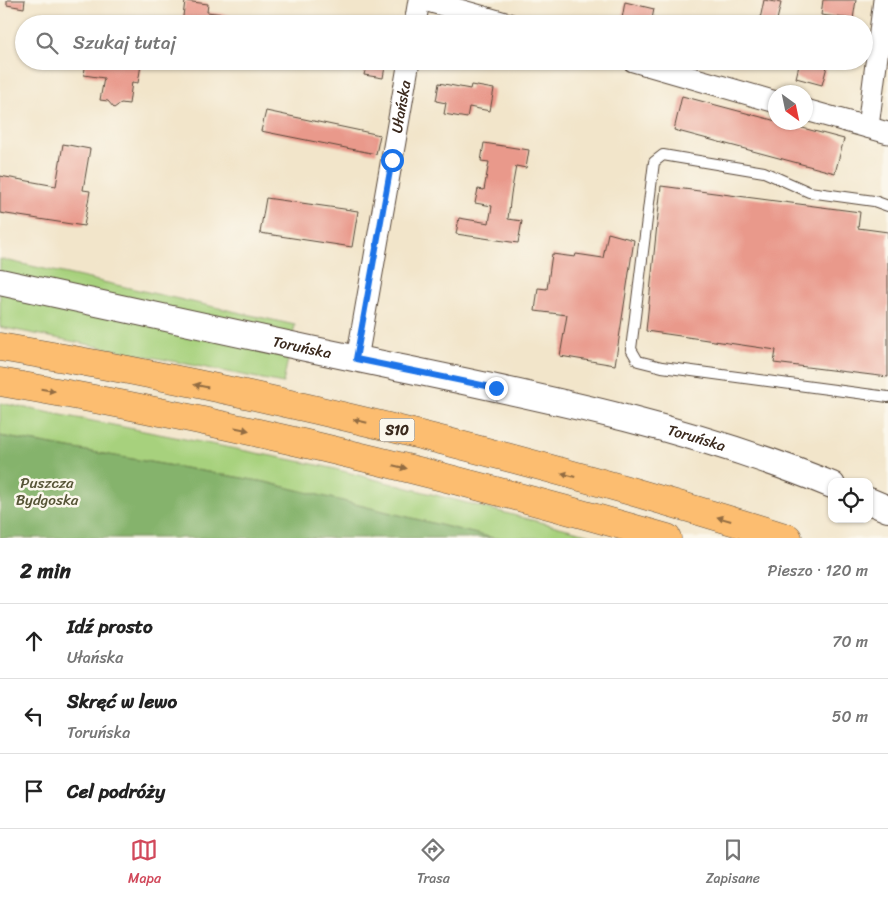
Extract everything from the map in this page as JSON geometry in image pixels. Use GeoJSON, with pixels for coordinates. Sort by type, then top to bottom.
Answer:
{"type":"FeatureCollection","features":[{"type":"Feature","properties":{"kind":"highway","name":"S10"},"geometry":{"type":"LineString","coordinates":[[0,347],[62,357],[256,397],[423,436],[597,482],[788,538]]}},
{"type":"Feature","properties":{"kind":"highway","name":"S10"},"geometry":{"type":"LineString","coordinates":[[0,382],[257,433],[426,473],[667,538]]}},
{"type":"Feature","properties":{"kind":"street"},"geometry":{"type":"LineString","coordinates":[[416,15],[419,0]]}},
{"type":"Feature","properties":{"kind":"street"},"geometry":{"type":"LineString","coordinates":[[424,0],[477,15]]}},
{"type":"Feature","properties":{"kind":"street"},"geometry":{"type":"LineString","coordinates":[[813,112],[878,130],[884,0]]}},
{"type":"Feature","properties":{"kind":"street","name":"Ułańska"},"geometry":{"type":"LineString","coordinates":[[356,359],[407,70]]}},
{"type":"Feature","properties":{"kind":"street"},"geometry":{"type":"LineString","coordinates":[[664,70],[768,100]]}},
{"type":"Feature","properties":{"kind":"street","name":"Toruńska"},"geometry":{"type":"LineString","coordinates":[[0,282],[496,388],[665,428],[800,472],[828,484]]}},
{"type":"Feature","properties":{"kind":"street"},"geometry":{"type":"LineString","coordinates":[[873,503],[888,509]]}},
{"type":"Feature","properties":{"kind":"lane"},"geometry":{"type":"LineString","coordinates":[[888,206],[874,201],[809,192],[764,172],[663,155],[654,162],[631,349],[638,361],[662,367],[888,397]]}},
{"type":"Feature","properties":{"kind":"green space"},"geometry":{"type":"Polygon","coordinates":[[[0,259],[295,325],[283,383],[0,327],[0,259]]]}},
{"type":"Feature","properties":{"kind":"green space"},"geometry":{"type":"Polygon","coordinates":[[[0,403],[323,466],[602,538],[493,538],[265,482],[0,436],[0,403]]]}},
{"type":"Feature","properties":{"kind":"green space","name":"Puszcza Bydgoska"},"geometry":{"type":"Polygon","coordinates":[[[0,436],[265,482],[493,538],[0,538],[0,436]]]}},
{"type":"Feature","properties":{"kind":"building"},"geometry":{"type":"Polygon","coordinates":[[[7,0],[25,0],[24,8],[7,5],[7,0]]]}},
{"type":"Feature","properties":{"kind":"building"},"geometry":{"type":"Polygon","coordinates":[[[764,0],[781,3],[778,15],[761,15],[764,0]]]}},
{"type":"Feature","properties":{"kind":"building"},"geometry":{"type":"Polygon","coordinates":[[[823,0],[856,0],[854,15],[821,15],[823,0]]]}},
{"type":"Feature","properties":{"kind":"building"},"geometry":{"type":"Polygon","coordinates":[[[185,1],[208,4],[207,12],[230,15],[183,15],[185,1]]]}},
{"type":"Feature","properties":{"kind":"building"},"geometry":{"type":"Polygon","coordinates":[[[625,2],[654,9],[653,15],[623,15],[625,2]]]}},
{"type":"Feature","properties":{"kind":"building"},"geometry":{"type":"Polygon","coordinates":[[[85,70],[140,70],[138,83],[132,82],[129,104],[121,103],[114,108],[108,101],[100,100],[104,78],[84,75],[85,70]]]}},
{"type":"Feature","properties":{"kind":"building"},"geometry":{"type":"Polygon","coordinates":[[[365,70],[384,70],[383,78],[364,75],[365,70]]]}},
{"type":"Feature","properties":{"kind":"building"},"geometry":{"type":"Polygon","coordinates":[[[798,70],[826,70],[822,85],[796,78],[798,70]]]}},
{"type":"Feature","properties":{"kind":"building"},"geometry":{"type":"Polygon","coordinates":[[[439,83],[470,89],[471,85],[494,89],[490,111],[469,107],[467,118],[444,114],[446,103],[436,101],[439,83]]]}},
{"type":"Feature","properties":{"kind":"building"},"geometry":{"type":"Polygon","coordinates":[[[682,96],[768,119],[768,130],[810,130],[844,139],[835,173],[674,130],[682,96]]]}},
{"type":"Feature","properties":{"kind":"building"},"geometry":{"type":"Polygon","coordinates":[[[266,111],[380,135],[376,154],[261,131],[266,111]]]}},
{"type":"Feature","properties":{"kind":"building"},"geometry":{"type":"Polygon","coordinates":[[[484,143],[529,150],[526,168],[516,166],[508,219],[522,221],[518,243],[456,234],[459,218],[489,223],[492,206],[475,203],[478,189],[484,190],[489,162],[481,161],[484,143]]]}},
{"type":"Feature","properties":{"kind":"building"},"geometry":{"type":"Polygon","coordinates":[[[63,144],[90,149],[83,190],[90,191],[84,226],[0,213],[0,176],[56,186],[63,144]]]}},
{"type":"Feature","properties":{"kind":"building"},"geometry":{"type":"Polygon","coordinates":[[[661,186],[860,212],[858,228],[888,232],[888,377],[774,363],[776,350],[646,331],[661,186]]]}},
{"type":"Feature","properties":{"kind":"building"},"geometry":{"type":"Polygon","coordinates":[[[266,198],[358,211],[352,247],[260,233],[266,198]]]}},
{"type":"Feature","properties":{"kind":"building"},"geometry":{"type":"Polygon","coordinates":[[[608,233],[634,240],[615,365],[560,356],[567,315],[535,311],[538,288],[547,289],[552,254],[575,257],[576,254],[603,258],[608,233]]]}},
{"type":"Feature","properties":{"kind":"route"},"geometry":{"type":"LineString","coordinates":[[392,160],[356,359],[496,388]]}}]}
